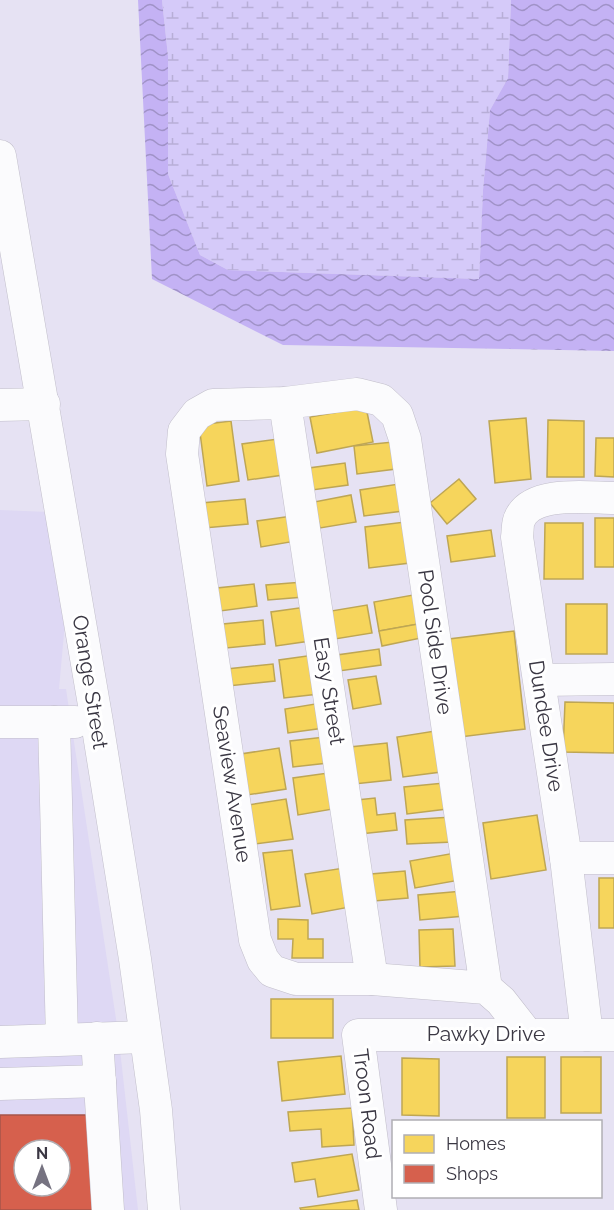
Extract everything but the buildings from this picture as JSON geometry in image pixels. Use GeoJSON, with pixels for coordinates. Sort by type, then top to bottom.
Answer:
{"type":"FeatureCollection","features":[{"type":"Feature","properties":{"kind":"street","name":"Orange Street"},"geometry":{"type":"LineString","coordinates":[[0,156],[44,404],[135,959],[156,1110],[164,1210]]}},
{"type":"Feature","properties":{"kind":"street","name":"Pool Side Drive"},"geometry":{"type":"LineString","coordinates":[[285,403],[357,394],[381,400],[397,415],[405,439],[486,988]]}},
{"type":"Feature","properties":{"kind":"street","name":"Easy Street"},"geometry":{"type":"LineString","coordinates":[[285,403],[372,979]]}},
{"type":"Feature","properties":{"kind":"street","name":"Seaview Avenue"},"geometry":{"type":"LineString","coordinates":[[285,403],[213,405],[197,414],[184,431],[182,453],[255,940],[263,960],[272,971],[296,979],[372,979],[486,988]]}},
{"type":"Feature","properties":{"kind":"street"},"geometry":{"type":"LineString","coordinates":[[0,405],[44,404]]}},
{"type":"Feature","properties":{"kind":"street","name":"Dundee Drive"},"geometry":{"type":"LineString","coordinates":[[601,1035],[566,858],[517,537],[520,518],[531,506],[552,498],[614,498]]}},
{"type":"Feature","properties":{"kind":"street"},"geometry":{"type":"LineString","coordinates":[[540,680],[614,680]]}},
{"type":"Feature","properties":{"kind":"street"},"geometry":{"type":"LineString","coordinates":[[0,722],[97,722]]}},
{"type":"Feature","properties":{"kind":"street"},"geometry":{"type":"LineString","coordinates":[[54,722],[63,1039]]}},
{"type":"Feature","properties":{"kind":"street"},"geometry":{"type":"LineString","coordinates":[[566,858],[614,858]]}},
{"type":"Feature","properties":{"kind":"street"},"geometry":{"type":"LineString","coordinates":[[486,988],[501,1001],[526,1033]]}},
{"type":"Feature","properties":{"kind":"street","name":"Pawky Drive"},"geometry":{"type":"LineString","coordinates":[[358,1035],[526,1033],[601,1035]]}},
{"type":"Feature","properties":{"kind":"street","name":"Troon Road"},"geometry":{"type":"LineString","coordinates":[[358,1035],[381,1210]]}},
{"type":"Feature","properties":{"kind":"street"},"geometry":{"type":"LineString","coordinates":[[0,1042],[145,1036]]}},
{"type":"Feature","properties":{"kind":"street"},"geometry":{"type":"LineString","coordinates":[[97,1038],[108,1210]]}},
{"type":"Feature","properties":{"kind":"street"},"geometry":{"type":"LineString","coordinates":[[0,1084],[99,1082]]}},
{"type":"Feature","properties":{"kind":"shaded area"},"geometry":{"type":"Polygon","coordinates":[[[0,510],[49,512],[66,611],[59,689],[66,689],[118,1032],[138,1210],[0,1210],[0,510]]]}},
{"type":"Feature","properties":{"kind":"green space"},"geometry":{"type":"Polygon","coordinates":[[[162,0],[511,0],[508,78],[490,110],[479,279],[228,270],[200,255],[168,174],[168,56],[162,0]]]}},
{"type":"Feature","properties":{"kind":"water"},"geometry":{"type":"Polygon","coordinates":[[[138,0],[162,0],[168,56],[168,174],[200,255],[228,270],[479,279],[490,110],[508,78],[511,0],[614,0],[614,351],[283,345],[152,279],[138,0]]]}}]}
